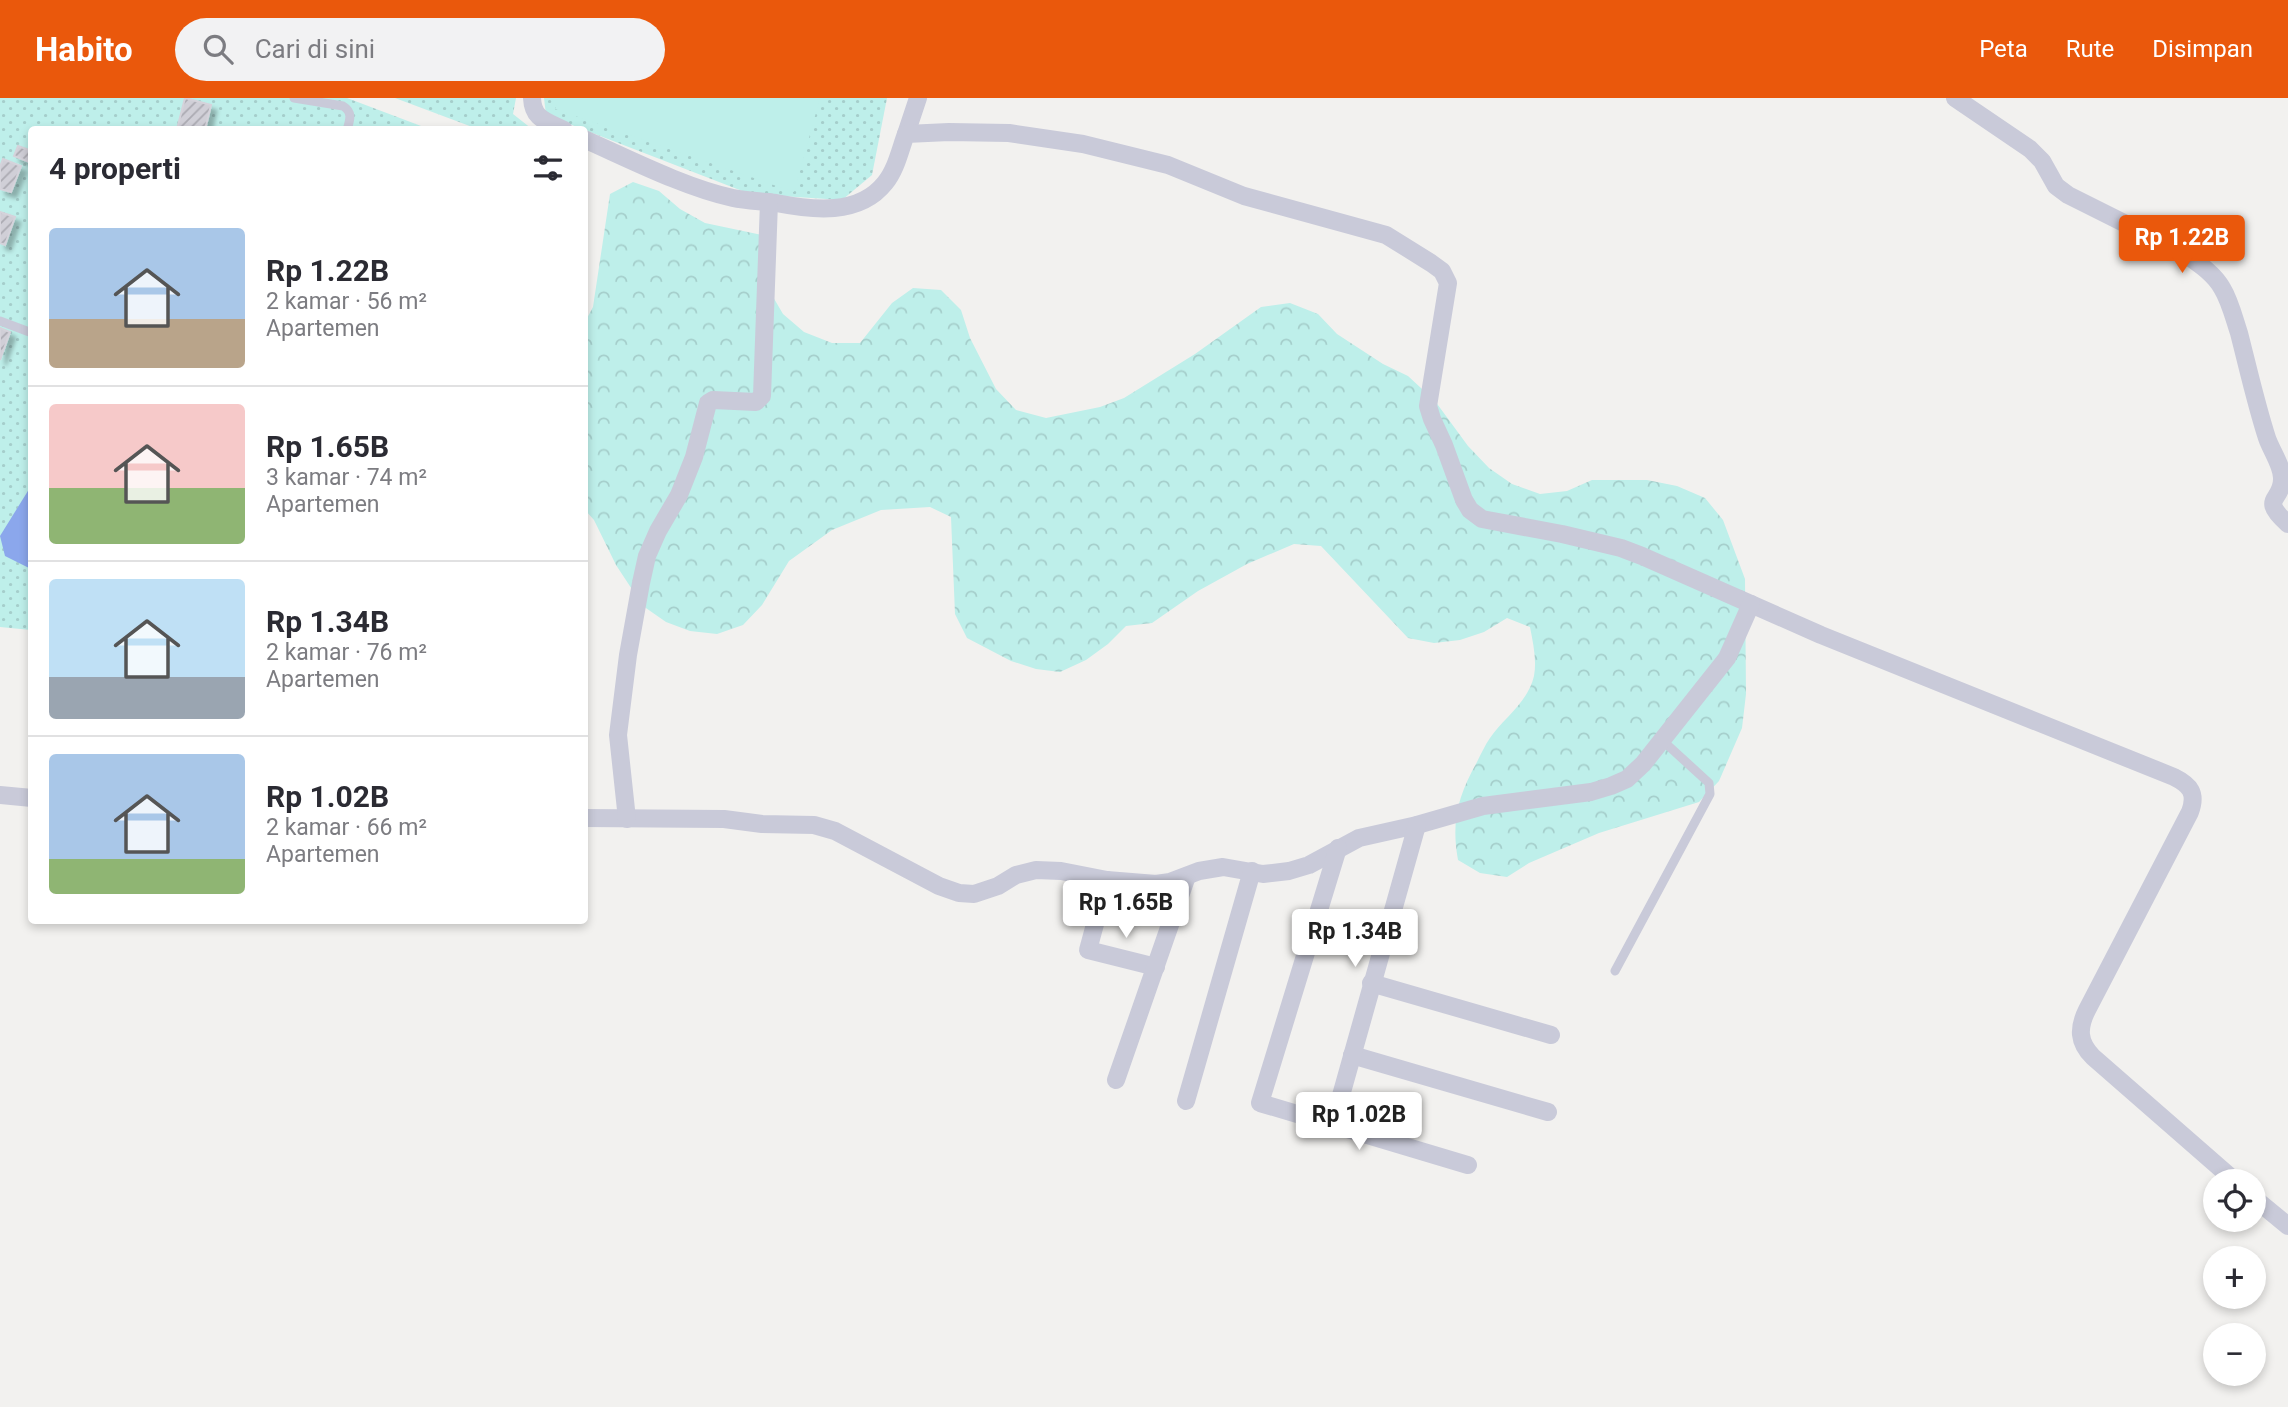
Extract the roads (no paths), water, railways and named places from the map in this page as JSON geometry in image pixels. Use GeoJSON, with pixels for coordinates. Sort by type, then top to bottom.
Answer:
{"type":"FeatureCollection","features":[{"type":"Feature","properties":{"kind":"street"},"geometry":{"type":"LineString","coordinates":[[532,98],[533,109],[537,115],[557,126]]}},
{"type":"Feature","properties":{"kind":"street"},"geometry":{"type":"LineString","coordinates":[[588,141],[705,190],[734,198],[800,208],[842,208],[861,201],[885,183],[894,168],[918,98]]}},
{"type":"Feature","properties":{"kind":"street"},"geometry":{"type":"LineString","coordinates":[[1955,98],[2031,149],[2042,161],[2056,186],[2068,195],[2172,247],[2199,264],[2216,279],[2233,314],[2267,438],[2281,474],[2281,484],[2273,507],[2277,515],[2288,524]]}},
{"type":"Feature","properties":{"kind":"street"},"geometry":{"type":"LineString","coordinates":[[906,134],[1009,133],[1083,145],[1168,165],[1244,196],[1373,230],[1398,241],[1438,268],[1448,283],[1428,406],[1464,500],[1475,515],[1494,523],[1562,534],[1621,548],[1821,635],[2174,777],[2190,788],[2194,798],[2190,812],[2087,1010],[2080,1033],[2083,1045],[2093,1057],[2221,1169]]}},
{"type":"Feature","properties":{"kind":"street"},"geometry":{"type":"LineString","coordinates":[[626,819],[618,735],[628,655],[647,556],[658,531],[680,495],[694,457],[708,403],[713,400],[756,402],[762,396],[769,202]]}},
{"type":"Feature","properties":{"kind":"street"},"geometry":{"type":"LineString","coordinates":[[588,818],[724,819],[762,824],[814,825],[835,831],[939,886],[959,893],[985,892],[1016,875],[1036,870],[1156,884],[1223,867],[1274,874],[1289,872],[1309,865],[1359,838],[1483,806],[1591,792],[1627,779],[1643,764],[1727,659],[1751,604]]}},
{"type":"Feature","properties":{"kind":"street"},"geometry":{"type":"LineString","coordinates":[[0,795],[28,798]]}},
{"type":"Feature","properties":{"kind":"street"},"geometry":{"type":"LineString","coordinates":[[1333,1124],[1417,825]]}},
{"type":"Feature","properties":{"kind":"street"},"geometry":{"type":"LineString","coordinates":[[1338,848],[1260,1104],[1468,1165]]}},
{"type":"Feature","properties":{"kind":"street"},"geometry":{"type":"LineString","coordinates":[[1186,1101],[1252,872]]}},
{"type":"Feature","properties":{"kind":"street"},"geometry":{"type":"LineString","coordinates":[[1116,1080],[1187,876]]}},
{"type":"Feature","properties":{"kind":"street"},"geometry":{"type":"LineString","coordinates":[[1107,880],[1088,950],[1156,967]]}},
{"type":"Feature","properties":{"kind":"street"},"geometry":{"type":"LineString","coordinates":[[1371,983],[1550,1035]]}},
{"type":"Feature","properties":{"kind":"street"},"geometry":{"type":"LineString","coordinates":[[1352,1055],[1548,1112]]}},
{"type":"Feature","properties":{"kind":"street"},"geometry":{"type":"LineString","coordinates":[[2266,1208],[2288,1226]]}},
{"type":"Feature","properties":{"kind":"lane"},"geometry":{"type":"LineString","coordinates":[[294,98],[343,106],[350,116],[348,126]]}},
{"type":"Feature","properties":{"kind":"lane"},"geometry":{"type":"LineString","coordinates":[[0,321],[28,332]]}},
{"type":"Feature","properties":{"kind":"lane"},"geometry":{"type":"LineString","coordinates":[[1615,971],[1710,794],[1709,783],[1662,740]]}},
{"type":"Feature","properties":{"kind":"water"},"geometry":{"type":"Polygon","coordinates":[[[28,491],[28,568],[5,556],[0,536],[28,491]]]}}]}
